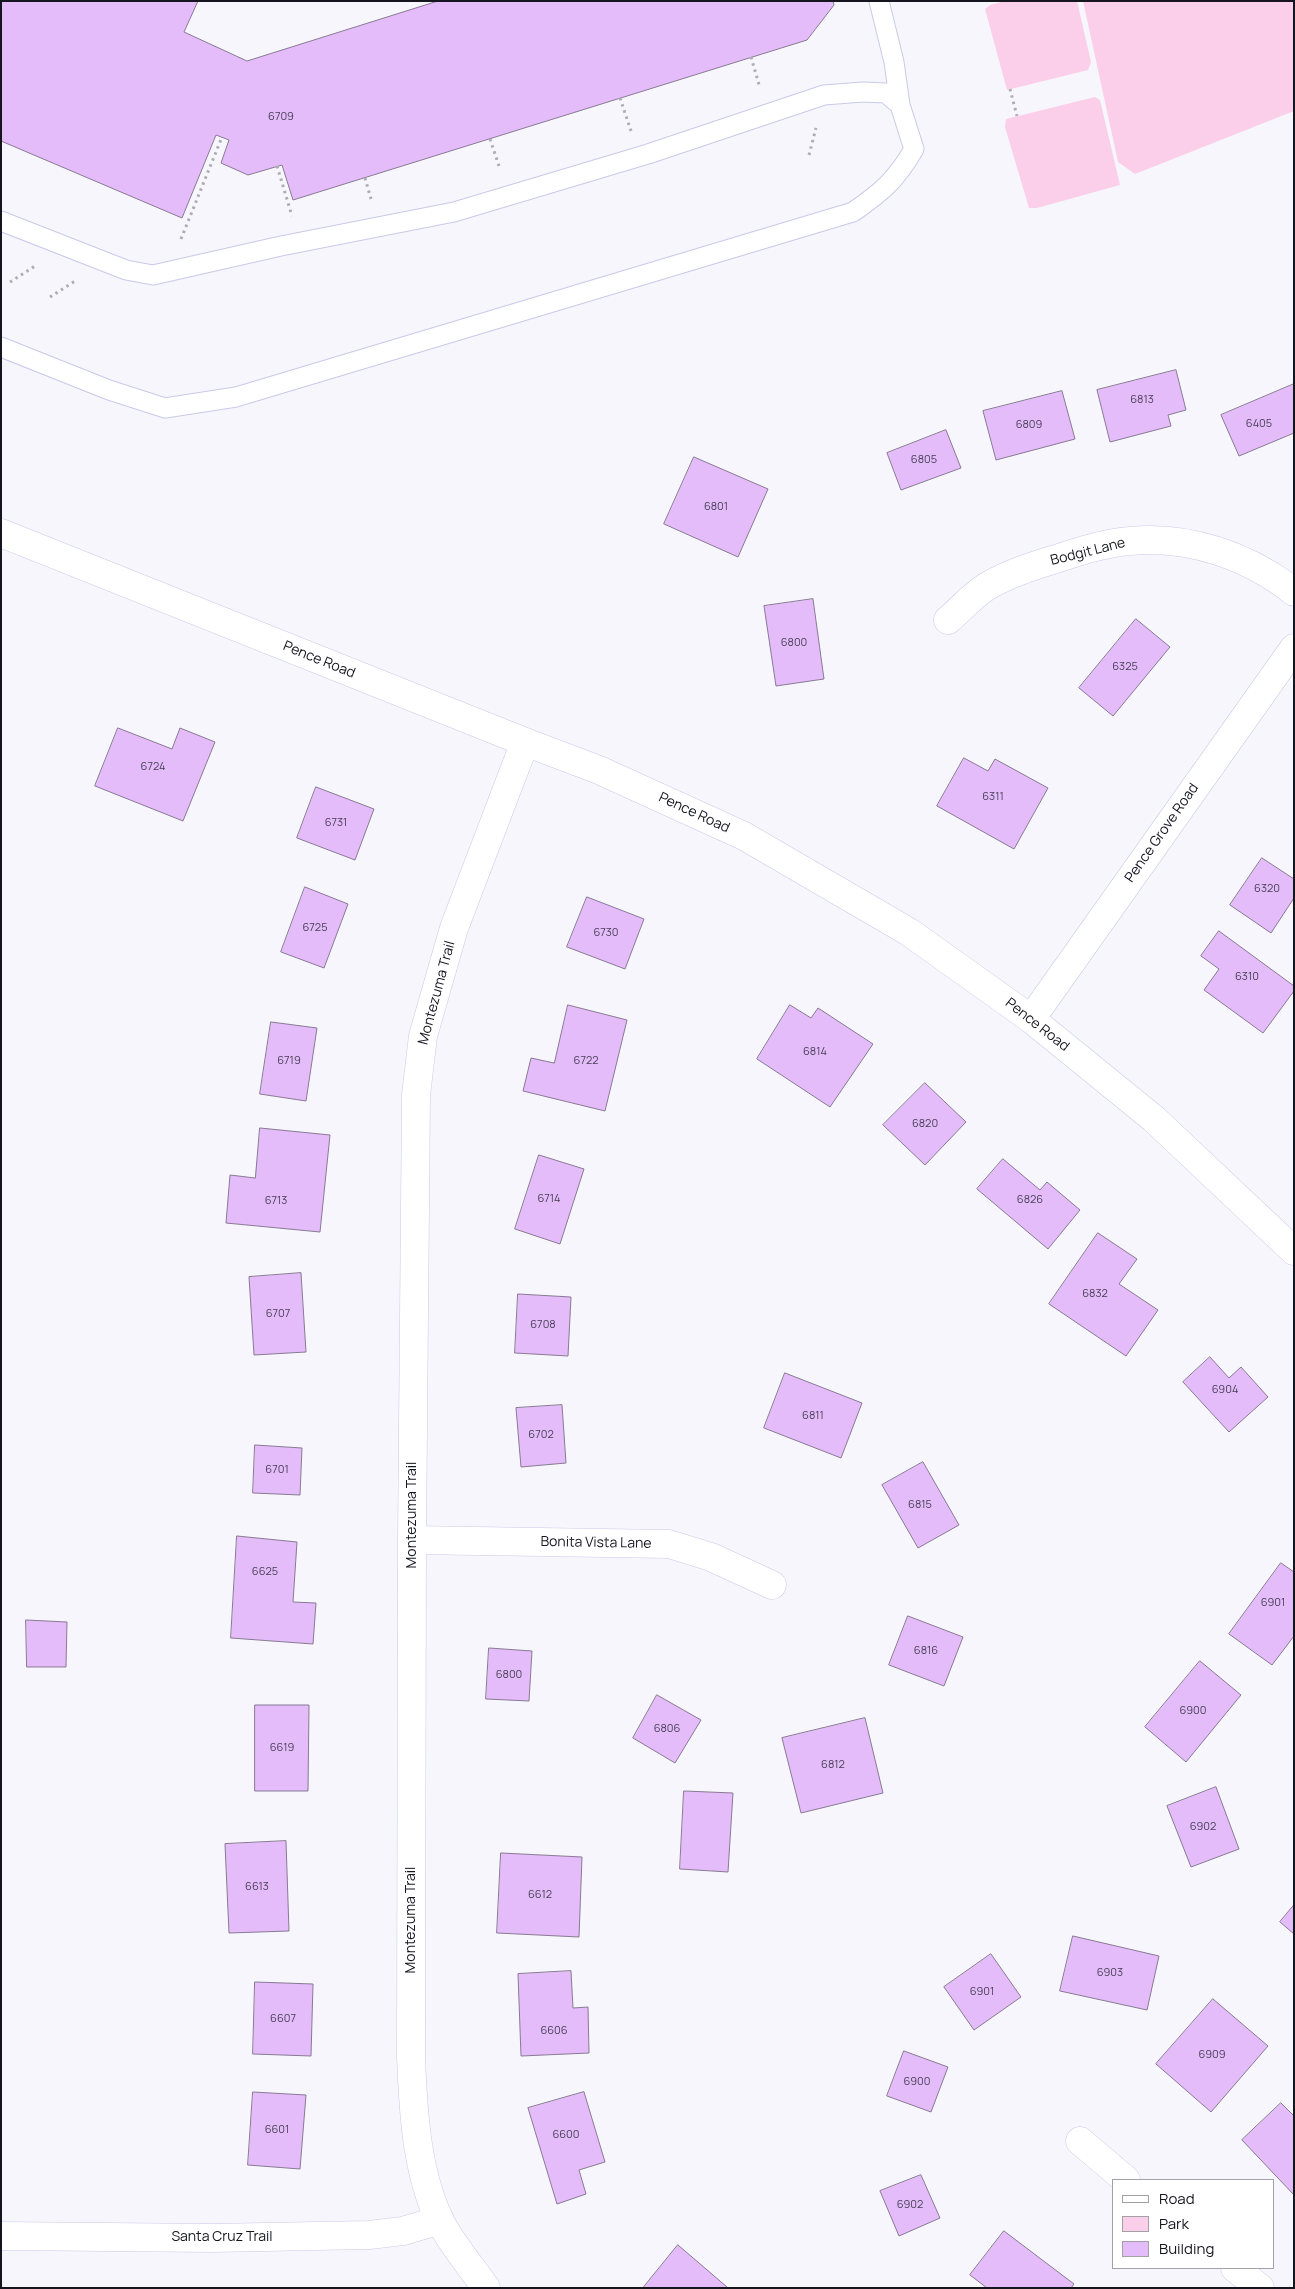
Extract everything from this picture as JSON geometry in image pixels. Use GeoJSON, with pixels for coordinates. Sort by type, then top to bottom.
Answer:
{"type":"FeatureCollection","features":[{"type":"Feature","properties":{"kind":"street","name":"Pence Road"},"geometry":{"type":"LineString","coordinates":[[1,533],[524,742],[599,770],[744,836],[909,932],[1031,1019],[1154,1119],[1294,1251]]}},
{"type":"Feature","properties":{"kind":"street","name":"Bodgit Lane"},"geometry":{"type":"LineString","coordinates":[[948,620],[985,588],[1026,569],[1081,551],[1130,541],[1170,542],[1207,548],[1244,561],[1294,592]]}},
{"type":"Feature","properties":{"kind":"street","name":"Pence Grove Road"},"geometry":{"type":"LineString","coordinates":[[1031,1019],[1294,648]]}},
{"type":"Feature","properties":{"kind":"street","name":"Montezuma Trail"},"geometry":{"type":"LineString","coordinates":[[486,2288],[448,2236],[440,2220],[429,2192],[413,2107],[411,2055],[412,1540],[416,1095],[423,1036],[454,928],[524,742]]}},
{"type":"Feature","properties":{"kind":"street","name":"Bonita Vista Lane"},"geometry":{"type":"LineString","coordinates":[[412,1540],[669,1544],[711,1557],[772,1585]]}},
{"type":"Feature","properties":{"kind":"street"},"geometry":{"type":"LineString","coordinates":[[1080,2141],[1125,2179]]}},
{"type":"Feature","properties":{"kind":"street","name":"Santa Cruz Trail"},"geometry":{"type":"LineString","coordinates":[[1,2236],[212,2238],[368,2235],[403,2231],[440,2220]]}},
{"type":"Feature","properties":{"kind":"street"},"geometry":{"type":"LineString","coordinates":[[1236,2269],[1260,2288]]}},
{"type":"Feature","properties":{"kind":"lane"},"geometry":{"type":"LineString","coordinates":[[1,347],[109,390],[165,408],[236,397],[853,212],[882,192],[903,169],[914,149],[900,105],[894,62],[879,1]]}},
{"type":"Feature","properties":{"kind":"lane"},"geometry":{"type":"LineString","coordinates":[[1,222],[126,270],[152,275],[281,246],[454,212],[648,154],[824,96],[863,92],[886,93],[900,105]]}},
{"type":"Feature","properties":{"kind":"path"},"geometry":{"type":"LineString","coordinates":[[751,57],[762,91]]}},
{"type":"Feature","properties":{"kind":"path"},"geometry":{"type":"LineString","coordinates":[[1010,89],[1017,116]]}},
{"type":"Feature","properties":{"kind":"path"},"geometry":{"type":"LineString","coordinates":[[620,98],[634,140]]}},
{"type":"Feature","properties":{"kind":"path"},"geometry":{"type":"LineString","coordinates":[[180,242],[222,138]]}},
{"type":"Feature","properties":{"kind":"path"},"geometry":{"type":"LineString","coordinates":[[490,139],[501,172]]}},
{"type":"Feature","properties":{"kind":"path"},"geometry":{"type":"LineString","coordinates":[[277,166],[293,220]]}},
{"type":"Feature","properties":{"kind":"path"},"geometry":{"type":"LineString","coordinates":[[365,178],[373,204]]}},
{"type":"Feature","properties":{"kind":"green space"},"geometry":{"type":"Polygon","coordinates":[[[1005,1],[1077,1],[1091,62],[1088,70],[1007,90],[985,9],[990,5],[1005,1]]]}},
{"type":"Feature","properties":{"kind":"green space"},"geometry":{"type":"Polygon","coordinates":[[[1083,1],[1294,1],[1294,111],[1135,174],[1118,162],[1083,1]]]}},
{"type":"Feature","properties":{"kind":"green space"},"geometry":{"type":"Polygon","coordinates":[[[1095,97],[1100,100],[1120,185],[1037,208],[1029,208],[1005,127],[1006,119],[1095,97]]]}},
{"type":"Feature","properties":{"kind":"building"},"geometry":{"type":"Polygon","coordinates":[[[1,1],[198,1],[184,32],[247,61],[438,1],[833,1],[834,5],[807,40],[293,200],[282,165],[248,175],[221,163],[229,140],[216,135],[182,218],[1,141],[1,1]]]}},
{"type":"Feature","properties":{"kind":"building"},"geometry":{"type":"Polygon","coordinates":[[[1176,370],[1186,410],[1168,415],[1171,426],[1110,442],[1097,390],[1176,370]]]}},
{"type":"Feature","properties":{"kind":"building"},"geometry":{"type":"Polygon","coordinates":[[[1294,384],[1294,433],[1239,456],[1221,415],[1294,384]]]}},
{"type":"Feature","properties":{"kind":"building"},"geometry":{"type":"Polygon","coordinates":[[[1062,391],[1075,439],[996,460],[983,411],[1062,391]]]}},
{"type":"Feature","properties":{"kind":"building"},"geometry":{"type":"Polygon","coordinates":[[[946,430],[961,468],[901,490],[887,453],[946,430]]]}},
{"type":"Feature","properties":{"kind":"building"},"geometry":{"type":"Polygon","coordinates":[[[694,457],[768,489],[738,557],[664,524],[694,457]]]}},
{"type":"Feature","properties":{"kind":"building"},"geometry":{"type":"Polygon","coordinates":[[[813,599],[824,679],[776,686],[764,606],[813,599]]]}},
{"type":"Feature","properties":{"kind":"building"},"geometry":{"type":"Polygon","coordinates":[[[1136,619],[1170,647],[1113,716],[1079,688],[1136,619]]]}},
{"type":"Feature","properties":{"kind":"building"},"geometry":{"type":"Polygon","coordinates":[[[118,728],[172,749],[180,728],[215,742],[183,821],[95,786],[118,728]]]}},
{"type":"Feature","properties":{"kind":"building"},"geometry":{"type":"Polygon","coordinates":[[[964,758],[988,771],[995,759],[1048,788],[1014,849],[937,806],[964,758]]]}},
{"type":"Feature","properties":{"kind":"building"},"geometry":{"type":"Polygon","coordinates":[[[316,787],[374,809],[355,860],[297,838],[316,787]]]}},
{"type":"Feature","properties":{"kind":"building"},"geometry":{"type":"Polygon","coordinates":[[[1262,858],[1294,879],[1294,898],[1271,933],[1230,905],[1262,858]]]}},
{"type":"Feature","properties":{"kind":"building"},"geometry":{"type":"Polygon","coordinates":[[[305,887],[348,904],[324,968],[281,952],[305,887]]]}},
{"type":"Feature","properties":{"kind":"building"},"geometry":{"type":"Polygon","coordinates":[[[587,897],[644,919],[625,969],[567,947],[587,897]]]}},
{"type":"Feature","properties":{"kind":"building"},"geometry":{"type":"Polygon","coordinates":[[[1219,931],[1294,986],[1294,991],[1263,1033],[1204,990],[1219,969],[1201,956],[1219,931]]]}},
{"type":"Feature","properties":{"kind":"building"},"geometry":{"type":"Polygon","coordinates":[[[568,1005],[627,1020],[605,1111],[523,1091],[531,1058],[554,1063],[568,1005]]]}},
{"type":"Feature","properties":{"kind":"building"},"geometry":{"type":"Polygon","coordinates":[[[790,1005],[811,1018],[818,1008],[873,1044],[830,1107],[757,1059],[790,1005]]]}},
{"type":"Feature","properties":{"kind":"building"},"geometry":{"type":"Polygon","coordinates":[[[271,1022],[317,1028],[306,1101],[260,1094],[271,1022]]]}},
{"type":"Feature","properties":{"kind":"building"},"geometry":{"type":"Polygon","coordinates":[[[925,1083],[966,1122],[925,1165],[883,1125],[925,1083]]]}},
{"type":"Feature","properties":{"kind":"building"},"geometry":{"type":"Polygon","coordinates":[[[260,1128],[330,1135],[320,1232],[226,1223],[230,1175],[255,1178],[260,1128]]]}},
{"type":"Feature","properties":{"kind":"building"},"geometry":{"type":"Polygon","coordinates":[[[539,1155],[584,1169],[560,1244],[515,1229],[539,1155]]]}},
{"type":"Feature","properties":{"kind":"building"},"geometry":{"type":"Polygon","coordinates":[[[1003,1159],[1040,1190],[1047,1182],[1080,1210],[1048,1249],[977,1189],[1003,1159]]]}},
{"type":"Feature","properties":{"kind":"building"},"geometry":{"type":"Polygon","coordinates":[[[1098,1233],[1137,1259],[1119,1284],[1158,1310],[1126,1356],[1049,1304],[1098,1233]]]}},
{"type":"Feature","properties":{"kind":"building"},"geometry":{"type":"Polygon","coordinates":[[[301,1273],[306,1352],[254,1355],[249,1277],[301,1273]]]}},
{"type":"Feature","properties":{"kind":"building"},"geometry":{"type":"Polygon","coordinates":[[[518,1294],[571,1297],[568,1356],[515,1353],[518,1294]]]}},
{"type":"Feature","properties":{"kind":"building"},"geometry":{"type":"Polygon","coordinates":[[[1210,1357],[1229,1378],[1241,1367],[1268,1397],[1229,1432],[1183,1382],[1210,1357]]]}},
{"type":"Feature","properties":{"kind":"building"},"geometry":{"type":"Polygon","coordinates":[[[785,1373],[862,1403],[841,1458],[764,1428],[785,1373]]]}},
{"type":"Feature","properties":{"kind":"building"},"geometry":{"type":"Polygon","coordinates":[[[562,1405],[566,1463],[521,1467],[516,1408],[562,1405]]]}},
{"type":"Feature","properties":{"kind":"building"},"geometry":{"type":"Polygon","coordinates":[[[255,1445],[302,1448],[300,1495],[253,1493],[255,1445]]]}},
{"type":"Feature","properties":{"kind":"building"},"geometry":{"type":"Polygon","coordinates":[[[923,1462],[959,1525],[918,1548],[882,1485],[923,1462]]]}},
{"type":"Feature","properties":{"kind":"building"},"geometry":{"type":"Polygon","coordinates":[[[237,1536],[297,1542],[293,1602],[316,1603],[313,1644],[231,1638],[237,1536]]]}},
{"type":"Feature","properties":{"kind":"building"},"geometry":{"type":"Polygon","coordinates":[[[1281,1563],[1294,1572],[1294,1636],[1272,1665],[1229,1634],[1281,1563]]]}},
{"type":"Feature","properties":{"kind":"building"},"geometry":{"type":"Polygon","coordinates":[[[908,1616],[963,1637],[944,1686],[889,1665],[908,1616]]]}},
{"type":"Feature","properties":{"kind":"building"},"geometry":{"type":"Polygon","coordinates":[[[26,1620],[67,1622],[66,1667],[27,1667],[26,1620]]]}},
{"type":"Feature","properties":{"kind":"building"},"geometry":{"type":"Polygon","coordinates":[[[489,1648],[532,1651],[529,1701],[486,1699],[489,1648]]]}},
{"type":"Feature","properties":{"kind":"building"},"geometry":{"type":"Polygon","coordinates":[[[1200,1661],[1241,1695],[1186,1762],[1145,1727],[1200,1661]]]}},
{"type":"Feature","properties":{"kind":"building"},"geometry":{"type":"Polygon","coordinates":[[[657,1695],[701,1720],[675,1763],[633,1738],[657,1695]]]}},
{"type":"Feature","properties":{"kind":"building"},"geometry":{"type":"Polygon","coordinates":[[[255,1705],[309,1705],[308,1791],[255,1791],[255,1705]]]}},
{"type":"Feature","properties":{"kind":"building"},"geometry":{"type":"Polygon","coordinates":[[[865,1718],[883,1793],[801,1813],[782,1738],[865,1718]]]}},
{"type":"Feature","properties":{"kind":"building"},"geometry":{"type":"Polygon","coordinates":[[[1216,1787],[1239,1849],[1191,1867],[1167,1806],[1216,1787]]]}},
{"type":"Feature","properties":{"kind":"building"},"geometry":{"type":"Polygon","coordinates":[[[684,1791],[733,1793],[728,1872],[680,1869],[684,1791]]]}},
{"type":"Feature","properties":{"kind":"building"},"geometry":{"type":"Polygon","coordinates":[[[286,1841],[289,1931],[229,1933],[225,1844],[286,1841]]]}},
{"type":"Feature","properties":{"kind":"building"},"geometry":{"type":"Polygon","coordinates":[[[501,1853],[582,1857],[579,1937],[497,1933],[501,1853]]]}},
{"type":"Feature","properties":{"kind":"building"},"geometry":{"type":"Polygon","coordinates":[[[1294,1905],[1294,1934],[1280,1922],[1294,1905]]]}},
{"type":"Feature","properties":{"kind":"building"},"geometry":{"type":"Polygon","coordinates":[[[1073,1936],[1159,1956],[1147,2010],[1060,1991],[1073,1936]]]}},
{"type":"Feature","properties":{"kind":"building"},"geometry":{"type":"Polygon","coordinates":[[[991,1954],[1021,1997],[974,2030],[944,1987],[991,1954]]]}},
{"type":"Feature","properties":{"kind":"building"},"geometry":{"type":"Polygon","coordinates":[[[571,1971],[573,2008],[588,2007],[589,2053],[521,2056],[518,1974],[571,1971]]]}},
{"type":"Feature","properties":{"kind":"building"},"geometry":{"type":"Polygon","coordinates":[[[255,1982],[313,1984],[311,2056],[253,2054],[255,1982]]]}},
{"type":"Feature","properties":{"kind":"building"},"geometry":{"type":"Polygon","coordinates":[[[1213,1999],[1268,2046],[1211,2112],[1156,2064],[1213,1999]]]}},
{"type":"Feature","properties":{"kind":"building"},"geometry":{"type":"Polygon","coordinates":[[[904,2051],[948,2067],[931,2112],[887,2096],[904,2051]]]}},
{"type":"Feature","properties":{"kind":"building"},"geometry":{"type":"Polygon","coordinates":[[[253,2092],[306,2095],[300,2169],[248,2165],[253,2092]]]}},
{"type":"Feature","properties":{"kind":"building"},"geometry":{"type":"Polygon","coordinates":[[[584,2092],[605,2162],[579,2170],[586,2194],[557,2204],[528,2108],[584,2092]]]}},
{"type":"Feature","properties":{"kind":"building"},"geometry":{"type":"Polygon","coordinates":[[[1281,2103],[1294,2116],[1294,2195],[1242,2140],[1281,2103]]]}},
{"type":"Feature","properties":{"kind":"building"},"geometry":{"type":"Polygon","coordinates":[[[921,2175],[940,2218],[899,2236],[880,2191],[921,2175]]]}},
{"type":"Feature","properties":{"kind":"building"},"geometry":{"type":"Polygon","coordinates":[[[1004,2231],[1074,2284],[1071,2288],[987,2288],[970,2275],[1004,2231]]]}},
{"type":"Feature","properties":{"kind":"building"},"geometry":{"type":"Polygon","coordinates":[[[678,2245],[727,2287],[727,2288],[643,2288],[678,2245]]]}}]}
